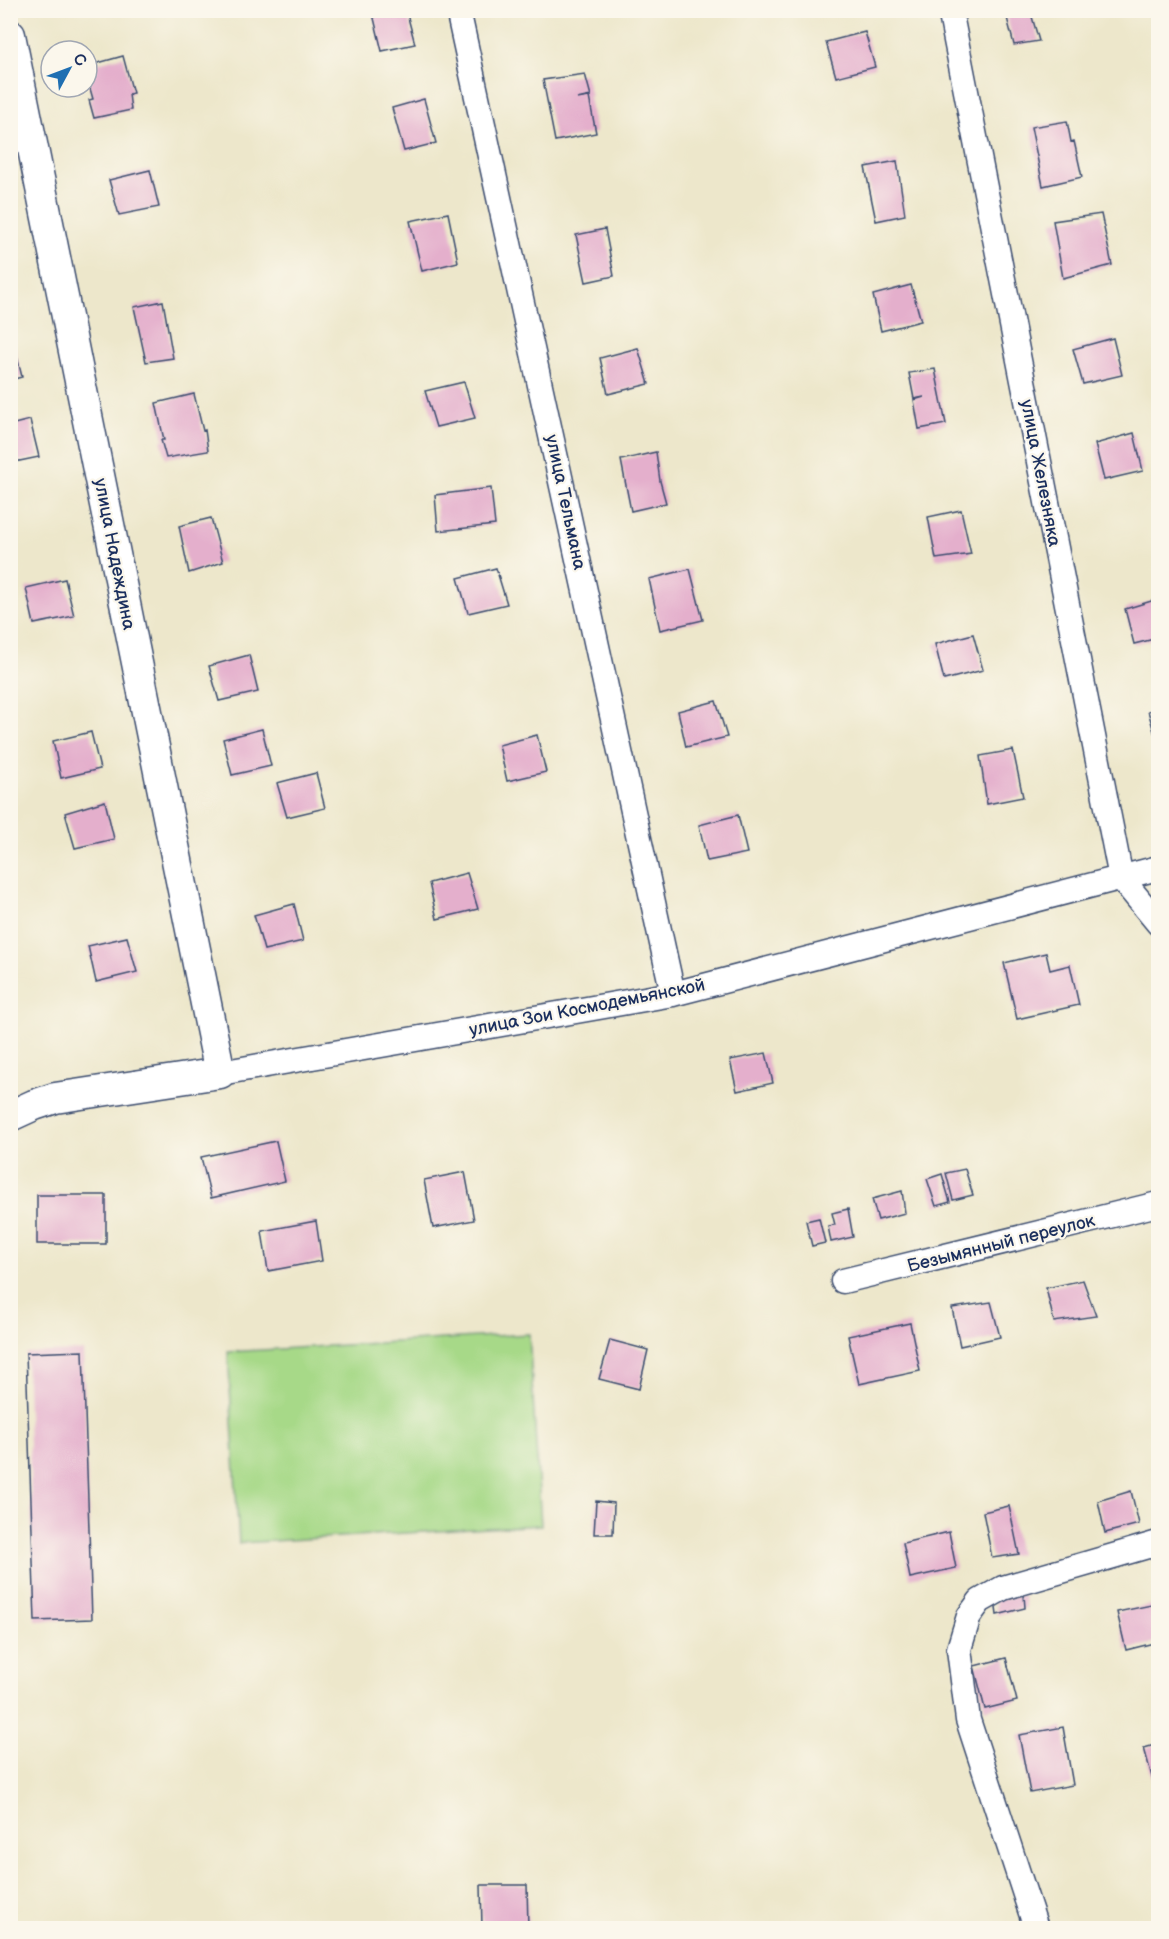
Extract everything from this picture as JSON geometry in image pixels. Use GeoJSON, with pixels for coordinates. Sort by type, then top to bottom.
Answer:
{"type":"FeatureCollection","features":[{"type":"Feature","properties":{"kind":"street","name":"улица Тельмана"},"geometry":{"type":"LineString","coordinates":[[458,10],[673,993]]}},
{"type":"Feature","properties":{"kind":"street","name":"улица Железняка"},"geometry":{"type":"LineString","coordinates":[[950,10],[1121,878],[1158,923]]}},
{"type":"Feature","properties":{"kind":"street","name":"улица Надеждина"},"geometry":{"type":"LineString","coordinates":[[10,35],[220,1073]]}},
{"type":"Feature","properties":{"kind":"street","name":"улица Зои Космодемьянской"},"geometry":{"type":"LineString","coordinates":[[10,1116],[55,1098],[220,1073],[673,993],[1158,868]]}},
{"type":"Feature","properties":{"kind":"street","name":"Безымянный переулок"},"geometry":{"type":"LineString","coordinates":[[843,1281],[1158,1204]]}},
{"type":"Feature","properties":{"kind":"street"},"geometry":{"type":"LineString","coordinates":[[1036,1929],[968,1720],[959,1649],[969,1616],[980,1601],[1003,1588],[1158,1543]]}},
{"type":"Feature","properties":{"kind":"green space"},"geometry":{"type":"Polygon","coordinates":[[[529,1334],[541,1525],[239,1543],[228,1352],[529,1334]]]}},
{"type":"Feature","properties":{"kind":"building"},"geometry":{"type":"Polygon","coordinates":[[[372,10],[406,10],[415,44],[382,51],[372,10]]]}},
{"type":"Feature","properties":{"kind":"building"},"geometry":{"type":"Polygon","coordinates":[[[1005,10],[1030,10],[1039,41],[1014,45],[1005,10]]]}},
{"type":"Feature","properties":{"kind":"building"},"geometry":{"type":"Polygon","coordinates":[[[865,32],[875,67],[836,77],[826,42],[865,32]]]}},
{"type":"Feature","properties":{"kind":"building"},"geometry":{"type":"Polygon","coordinates":[[[123,56],[133,93],[129,94],[131,110],[94,118],[89,100],[99,99],[99,63],[123,56]]]}},
{"type":"Feature","properties":{"kind":"building"},"geometry":{"type":"Polygon","coordinates":[[[585,74],[591,96],[577,99],[589,97],[596,133],[555,141],[543,80],[585,74]]]}},
{"type":"Feature","properties":{"kind":"building"},"geometry":{"type":"Polygon","coordinates":[[[424,99],[436,143],[404,151],[392,108],[424,99]]]}},
{"type":"Feature","properties":{"kind":"building"},"geometry":{"type":"Polygon","coordinates":[[[1067,121],[1082,177],[1043,186],[1031,127],[1067,121]]]}},
{"type":"Feature","properties":{"kind":"building"},"geometry":{"type":"Polygon","coordinates":[[[897,161],[905,215],[876,221],[865,167],[897,161]]]}},
{"type":"Feature","properties":{"kind":"building"},"geometry":{"type":"Polygon","coordinates":[[[150,170],[159,207],[119,215],[109,180],[150,170]]]}},
{"type":"Feature","properties":{"kind":"building"},"geometry":{"type":"Polygon","coordinates":[[[448,213],[458,262],[422,271],[410,221],[448,213]]]}},
{"type":"Feature","properties":{"kind":"building"},"geometry":{"type":"Polygon","coordinates":[[[1101,214],[1112,265],[1063,278],[1053,221],[1101,214]]]}},
{"type":"Feature","properties":{"kind":"building"},"geometry":{"type":"Polygon","coordinates":[[[605,229],[614,276],[586,282],[576,235],[605,229]]]}},
{"type":"Feature","properties":{"kind":"building"},"geometry":{"type":"Polygon","coordinates":[[[911,285],[921,321],[881,331],[873,295],[911,285]]]}},
{"type":"Feature","properties":{"kind":"building"},"geometry":{"type":"Polygon","coordinates":[[[163,301],[173,358],[146,362],[134,307],[163,301]]]}},
{"type":"Feature","properties":{"kind":"building"},"geometry":{"type":"Polygon","coordinates":[[[1113,338],[1122,375],[1083,384],[1073,349],[1113,338]]]}},
{"type":"Feature","properties":{"kind":"building"},"geometry":{"type":"Polygon","coordinates":[[[10,340],[13,340],[22,377],[10,380],[10,340]]]}},
{"type":"Feature","properties":{"kind":"building"},"geometry":{"type":"Polygon","coordinates":[[[638,348],[649,384],[608,394],[600,358],[638,348]]]}},
{"type":"Feature","properties":{"kind":"building"},"geometry":{"type":"Polygon","coordinates":[[[935,369],[946,424],[919,429],[914,400],[924,397],[914,399],[909,373],[935,369]]]}},
{"type":"Feature","properties":{"kind":"building"},"geometry":{"type":"Polygon","coordinates":[[[464,382],[475,418],[436,427],[425,391],[464,382]]]}},
{"type":"Feature","properties":{"kind":"building"},"geometry":{"type":"Polygon","coordinates":[[[194,394],[203,431],[205,430],[208,451],[166,458],[156,403],[194,394]]]}},
{"type":"Feature","properties":{"kind":"building"},"geometry":{"type":"Polygon","coordinates":[[[30,420],[39,457],[10,463],[10,425],[30,420]]]}},
{"type":"Feature","properties":{"kind":"building"},"geometry":{"type":"Polygon","coordinates":[[[1134,433],[1143,471],[1104,480],[1095,444],[1134,433]]]}},
{"type":"Feature","properties":{"kind":"building"},"geometry":{"type":"Polygon","coordinates":[[[656,452],[666,503],[631,511],[621,460],[656,452]]]}},
{"type":"Feature","properties":{"kind":"building"},"geometry":{"type":"Polygon","coordinates":[[[491,488],[495,525],[438,531],[435,495],[491,488]]]}},
{"type":"Feature","properties":{"kind":"building"},"geometry":{"type":"Polygon","coordinates":[[[961,510],[971,554],[936,559],[928,517],[961,510]]]}},
{"type":"Feature","properties":{"kind":"building"},"geometry":{"type":"Polygon","coordinates":[[[211,518],[223,562],[189,573],[179,526],[211,518]]]}},
{"type":"Feature","properties":{"kind":"building"},"geometry":{"type":"Polygon","coordinates":[[[496,568],[507,604],[468,613],[458,578],[496,568]]]}},
{"type":"Feature","properties":{"kind":"building"},"geometry":{"type":"Polygon","coordinates":[[[690,569],[703,620],[660,630],[649,579],[690,569]]]}},
{"type":"Feature","properties":{"kind":"building"},"geometry":{"type":"Polygon","coordinates":[[[65,579],[74,616],[34,624],[26,588],[65,579]]]}},
{"type":"Feature","properties":{"kind":"building"},"geometry":{"type":"Polygon","coordinates":[[[1158,599],[1158,638],[1134,644],[1125,609],[1158,599]]]}},
{"type":"Feature","properties":{"kind":"building"},"geometry":{"type":"Polygon","coordinates":[[[973,634],[983,670],[944,680],[935,644],[973,634]]]}},
{"type":"Feature","properties":{"kind":"building"},"geometry":{"type":"Polygon","coordinates":[[[249,655],[258,692],[219,701],[209,666],[249,655]]]}},
{"type":"Feature","properties":{"kind":"building"},"geometry":{"type":"Polygon","coordinates":[[[716,701],[727,737],[686,747],[678,711],[716,701]]]}},
{"type":"Feature","properties":{"kind":"building"},"geometry":{"type":"Polygon","coordinates":[[[1158,708],[1158,745],[1148,711],[1158,708]]]}},
{"type":"Feature","properties":{"kind":"building"},"geometry":{"type":"Polygon","coordinates":[[[262,729],[271,766],[232,775],[223,739],[262,729]]]}},
{"type":"Feature","properties":{"kind":"building"},"geometry":{"type":"Polygon","coordinates":[[[91,732],[100,769],[61,778],[53,741],[91,732]]]}},
{"type":"Feature","properties":{"kind":"building"},"geometry":{"type":"Polygon","coordinates":[[[537,735],[546,772],[507,781],[499,745],[537,735]]]}},
{"type":"Feature","properties":{"kind":"building"},"geometry":{"type":"Polygon","coordinates":[[[1013,750],[1023,797],[987,804],[980,756],[1013,750]]]}},
{"type":"Feature","properties":{"kind":"building"},"geometry":{"type":"Polygon","coordinates":[[[316,773],[325,808],[287,817],[277,783],[316,773]]]}},
{"type":"Feature","properties":{"kind":"building"},"geometry":{"type":"Polygon","coordinates":[[[105,801],[114,839],[75,848],[65,813],[105,801]]]}},
{"type":"Feature","properties":{"kind":"building"},"geometry":{"type":"Polygon","coordinates":[[[738,815],[747,853],[707,861],[699,825],[738,815]]]}},
{"type":"Feature","properties":{"kind":"building"},"geometry":{"type":"Polygon","coordinates":[[[467,873],[478,909],[437,919],[429,883],[467,873]]]}},
{"type":"Feature","properties":{"kind":"building"},"geometry":{"type":"Polygon","coordinates":[[[294,904],[303,941],[264,950],[254,915],[294,904]]]}},
{"type":"Feature","properties":{"kind":"building"},"geometry":{"type":"Polygon","coordinates":[[[127,937],[137,972],[96,982],[88,946],[127,937]]]}},
{"type":"Feature","properties":{"kind":"building"},"geometry":{"type":"Polygon","coordinates":[[[1046,953],[1050,970],[1070,965],[1079,1005],[1017,1019],[1004,963],[1046,953]]]}},
{"type":"Feature","properties":{"kind":"building"},"geometry":{"type":"Polygon","coordinates":[[[766,1053],[773,1083],[737,1091],[730,1060],[766,1053]]]}},
{"type":"Feature","properties":{"kind":"building"},"geometry":{"type":"Polygon","coordinates":[[[276,1141],[285,1181],[211,1198],[201,1157],[276,1141]]]}},
{"type":"Feature","properties":{"kind":"building"},"geometry":{"type":"Polygon","coordinates":[[[965,1169],[973,1195],[953,1200],[946,1173],[965,1169]]]}},
{"type":"Feature","properties":{"kind":"building"},"geometry":{"type":"Polygon","coordinates":[[[465,1172],[474,1220],[433,1228],[424,1180],[465,1172]]]}},
{"type":"Feature","properties":{"kind":"building"},"geometry":{"type":"Polygon","coordinates":[[[942,1174],[950,1202],[936,1206],[927,1179],[942,1174]]]}},
{"type":"Feature","properties":{"kind":"building"},"geometry":{"type":"Polygon","coordinates":[[[902,1191],[905,1213],[878,1220],[872,1199],[902,1191]]]}},
{"type":"Feature","properties":{"kind":"building"},"geometry":{"type":"Polygon","coordinates":[[[37,1195],[106,1195],[106,1244],[37,1244],[37,1195]]]}},
{"type":"Feature","properties":{"kind":"building"},"geometry":{"type":"Polygon","coordinates":[[[848,1209],[853,1237],[831,1242],[828,1226],[835,1225],[832,1213],[848,1209]]]}},
{"type":"Feature","properties":{"kind":"building"},"geometry":{"type":"Polygon","coordinates":[[[819,1218],[825,1243],[812,1246],[806,1221],[819,1218]]]}},
{"type":"Feature","properties":{"kind":"building"},"geometry":{"type":"Polygon","coordinates":[[[316,1221],[322,1261],[268,1271],[262,1231],[316,1221]]]}},
{"type":"Feature","properties":{"kind":"building"},"geometry":{"type":"Polygon","coordinates":[[[1083,1280],[1096,1316],[1054,1322],[1046,1288],[1083,1280]]]}},
{"type":"Feature","properties":{"kind":"building"},"geometry":{"type":"Polygon","coordinates":[[[991,1302],[1000,1337],[960,1346],[952,1308],[991,1302]]]}},
{"type":"Feature","properties":{"kind":"building"},"geometry":{"type":"Polygon","coordinates":[[[910,1323],[920,1371],[859,1384],[848,1336],[910,1323]]]}},
{"type":"Feature","properties":{"kind":"building"},"geometry":{"type":"Polygon","coordinates":[[[610,1340],[648,1350],[639,1389],[599,1379],[610,1340]]]}},
{"type":"Feature","properties":{"kind":"building"},"geometry":{"type":"Polygon","coordinates":[[[83,1351],[92,1619],[35,1621],[26,1353],[83,1351]]]}},
{"type":"Feature","properties":{"kind":"building"},"geometry":{"type":"Polygon","coordinates":[[[1131,1491],[1139,1524],[1105,1533],[1098,1501],[1131,1491]]]}},
{"type":"Feature","properties":{"kind":"building"},"geometry":{"type":"Polygon","coordinates":[[[596,1501],[614,1503],[613,1534],[594,1534],[596,1501]]]}},
{"type":"Feature","properties":{"kind":"building"},"geometry":{"type":"Polygon","coordinates":[[[1009,1506],[1019,1554],[992,1558],[983,1512],[1009,1506]]]}},
{"type":"Feature","properties":{"kind":"building"},"geometry":{"type":"Polygon","coordinates":[[[949,1532],[956,1568],[910,1578],[903,1543],[949,1532]]]}},
{"type":"Feature","properties":{"kind":"building"},"geometry":{"type":"Polygon","coordinates":[[[1024,1595],[1025,1608],[997,1615],[995,1600],[1024,1595]]]}},
{"type":"Feature","properties":{"kind":"building"},"geometry":{"type":"Polygon","coordinates":[[[1156,1604],[1158,1642],[1126,1650],[1117,1612],[1156,1604]]]}},
{"type":"Feature","properties":{"kind":"building"},"geometry":{"type":"Polygon","coordinates":[[[1006,1658],[1017,1701],[985,1709],[974,1666],[1006,1658]]]}},
{"type":"Feature","properties":{"kind":"building"},"geometry":{"type":"Polygon","coordinates":[[[1063,1727],[1073,1785],[1030,1793],[1019,1735],[1063,1727]]]}},
{"type":"Feature","properties":{"kind":"building"},"geometry":{"type":"Polygon","coordinates":[[[1158,1744],[1158,1783],[1154,1784],[1144,1748],[1158,1744]]]}},
{"type":"Feature","properties":{"kind":"building"},"geometry":{"type":"Polygon","coordinates":[[[481,1885],[527,1885],[528,1928],[482,1928],[481,1885]]]}}]}
